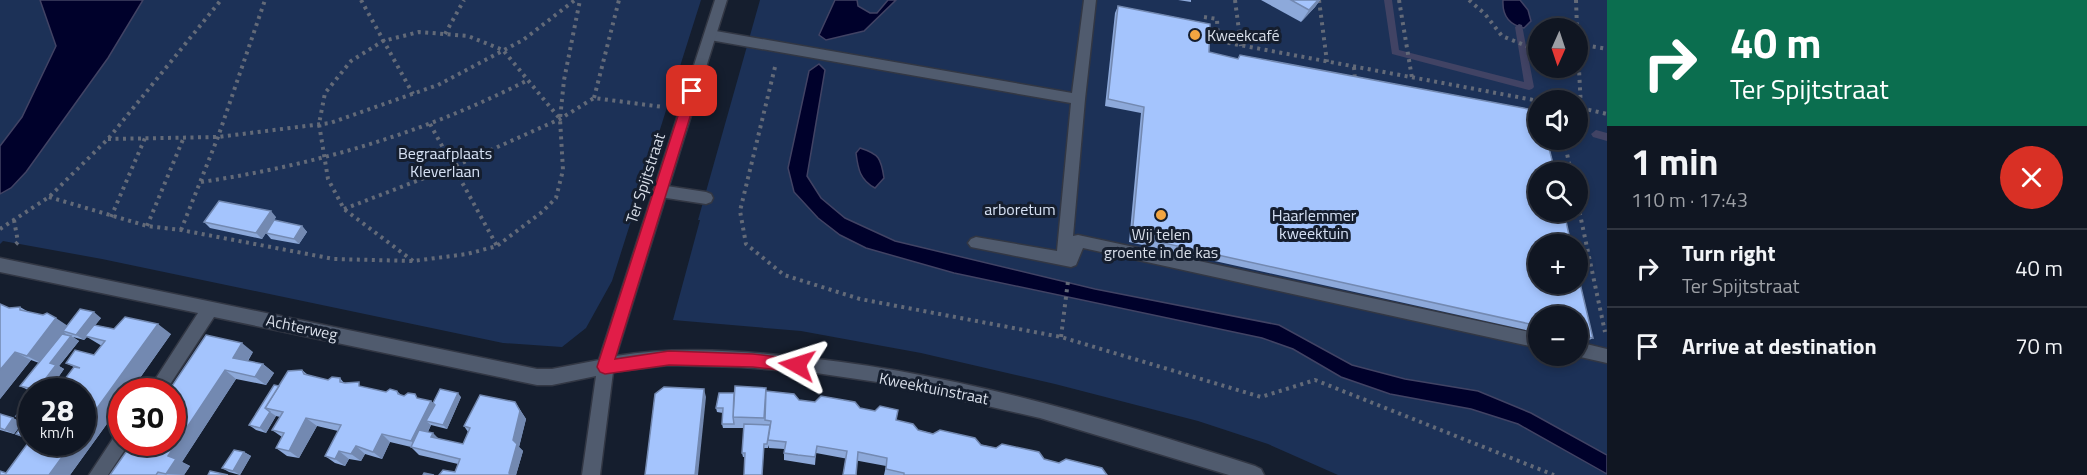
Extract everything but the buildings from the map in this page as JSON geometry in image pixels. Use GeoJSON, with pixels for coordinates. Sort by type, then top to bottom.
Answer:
{"type":"FeatureCollection","features":[{"type":"Feature","properties":{"kind":"street","name":"Ter Spijtstraat"},"geometry":{"type":"LineString","coordinates":[[591,475],[605,367],[721,0]]}},
{"type":"Feature","properties":{"kind":"street"},"geometry":{"type":"LineString","coordinates":[[1064,259],[1078,99],[1090,0]]}},
{"type":"Feature","properties":{"kind":"street"},"geometry":{"type":"LineString","coordinates":[[710,34],[1078,99]]}},
{"type":"Feature","properties":{"kind":"street"},"geometry":{"type":"LineString","coordinates":[[660,191],[706,198]]}},
{"type":"Feature","properties":{"kind":"street"},"geometry":{"type":"LineString","coordinates":[[976,243],[1071,260],[1078,241],[1528,338]]}},
{"type":"Feature","properties":{"kind":"street","name":"Achterweg"},"geometry":{"type":"LineString","coordinates":[[0,266],[537,377],[552,377],[605,367]]}},
{"type":"Feature","properties":{"kind":"street"},"geometry":{"type":"LineString","coordinates":[[164,378],[211,308]]}},
{"type":"Feature","properties":{"kind":"street"},"geometry":{"type":"LineString","coordinates":[[1588,351],[1607,356]]}},
{"type":"Feature","properties":{"kind":"street","name":"Kweektuinstraat"},"geometry":{"type":"LineString","coordinates":[[605,367],[669,358],[753,361],[841,370],[946,388],[1051,412],[1176,448],[1255,475]]}},
{"type":"Feature","properties":{"kind":"street"},"geometry":{"type":"LineString","coordinates":[[98,475],[111,456]]}},
{"type":"Feature","properties":{"kind":"path"},"geometry":{"type":"LineString","coordinates":[[0,229],[49,197],[108,139],[221,0]]}},
{"type":"Feature","properties":{"kind":"path"},"geometry":{"type":"LineString","coordinates":[[181,230],[218,137],[265,0]]}},
{"type":"Feature","properties":{"kind":"path"},"geometry":{"type":"LineString","coordinates":[[361,0],[413,94]]}},
{"type":"Feature","properties":{"kind":"path"},"geometry":{"type":"LineString","coordinates":[[445,34],[464,0]]}},
{"type":"Feature","properties":{"kind":"path"},"geometry":{"type":"LineString","coordinates":[[108,139],[218,137],[319,124],[438,85],[523,40],[577,0]]}},
{"type":"Feature","properties":{"kind":"path"},"geometry":{"type":"LineString","coordinates":[[49,197],[147,226],[181,230],[334,259],[413,261],[467,254],[496,246],[542,212],[556,198],[563,170],[560,119],[564,80],[577,0]]}},
{"type":"Feature","properties":{"kind":"path"},"geometry":{"type":"LineString","coordinates":[[594,98],[618,0]]}},
{"type":"Feature","properties":{"kind":"path"},"geometry":{"type":"LineString","coordinates":[[1235,0],[1241,46]]}},
{"type":"Feature","properties":{"kind":"path"},"geometry":{"type":"LineString","coordinates":[[1319,0],[1327,62]]}},
{"type":"Feature","properties":{"kind":"path"},"geometry":{"type":"LineString","coordinates":[[1399,0],[1412,78]]}},
{"type":"Feature","properties":{"kind":"path"},"geometry":{"type":"LineString","coordinates":[[1468,0],[1485,14],[1502,36],[1528,47]]}},
{"type":"Feature","properties":{"kind":"path"},"geometry":{"type":"LineString","coordinates":[[1576,0],[1577,18]]}},
{"type":"Feature","properties":{"kind":"path"},"geometry":{"type":"LineString","coordinates":[[1204,17],[1217,19],[1218,42],[1528,99]]}},
{"type":"Feature","properties":{"kind":"path"},"geometry":{"type":"LineString","coordinates":[[413,261],[344,209],[328,179],[319,124],[325,93],[351,61],[383,41],[419,32],[468,36],[503,50],[560,119]]}},
{"type":"Feature","properties":{"kind":"path"},"geometry":{"type":"LineString","coordinates":[[780,46],[740,211],[746,244],[784,275],[860,299],[1061,337],[1261,397],[1315,380],[1554,475]]}},
{"type":"Feature","properties":{"kind":"path"},"geometry":{"type":"LineString","coordinates":[[1588,46],[1607,49]]}},
{"type":"Feature","properties":{"kind":"path"},"geometry":{"type":"LineString","coordinates":[[1354,67],[1356,83]]}},
{"type":"Feature","properties":{"kind":"path"},"geometry":{"type":"LineString","coordinates":[[201,182],[255,175],[387,141],[487,102],[528,80]]}},
{"type":"Feature","properties":{"kind":"path"},"geometry":{"type":"LineString","coordinates":[[344,209],[453,167],[560,119],[594,98],[686,110]]}},
{"type":"Feature","properties":{"kind":"path"},"geometry":{"type":"LineString","coordinates":[[1588,110],[1607,114]]}},
{"type":"Feature","properties":{"kind":"path"},"geometry":{"type":"LineString","coordinates":[[430,124],[496,246]]}},
{"type":"Feature","properties":{"kind":"path"},"geometry":{"type":"LineString","coordinates":[[147,226],[184,137]]}},
{"type":"Feature","properties":{"kind":"path"},"geometry":{"type":"LineString","coordinates":[[111,217],[145,138]]}},
{"type":"Feature","properties":{"kind":"path"},"geometry":{"type":"LineString","coordinates":[[1582,222],[1607,341]]}},
{"type":"Feature","properties":{"kind":"path"},"geometry":{"type":"LineString","coordinates":[[1061,337],[1068,277]]}},
{"type":"Feature","properties":{"kind":"green space","name":"Begraafplaats Kleverlaan"},"geometry":{"type":"Polygon","coordinates":[[[0,0],[701,0],[612,281],[586,328],[562,347],[503,343],[102,259],[3,241],[0,244],[0,0]]]}},
{"type":"Feature","properties":{"kind":"green space","name":"Haarlemmer kweektuin"},"geometry":{"type":"Polygon","coordinates":[[[760,0],[1607,0],[1607,475],[1338,475],[1268,444],[1198,421],[1055,384],[921,353],[801,331],[673,320],[700,220],[698,220],[760,0]]]}},
{"type":"Feature","properties":{"kind":"shaded area"},"geometry":{"type":"Polygon","coordinates":[[[40,0],[143,0],[108,58],[26,172],[11,188],[0,194],[0,146],[22,117],[56,46],[40,0]]]}},
{"type":"Feature","properties":{"kind":"shaded area"},"geometry":{"type":"Polygon","coordinates":[[[835,0],[857,0],[858,6],[870,13],[877,13],[888,0],[896,0],[864,31],[826,40],[819,35],[835,0]]]}},
{"type":"Feature","properties":{"kind":"shaded area"},"geometry":{"type":"Polygon","coordinates":[[[1503,0],[1520,0],[1528,10],[1530,18],[1528,18],[1528,24],[1524,28],[1515,25],[1504,11],[1503,0]]]}},
{"type":"Feature","properties":{"kind":"shaded area"},"geometry":{"type":"Polygon","coordinates":[[[819,64],[825,70],[807,176],[821,198],[845,218],[895,241],[1095,289],[1279,325],[1352,365],[1405,379],[1478,391],[1531,413],[1607,455],[1607,474],[1518,424],[1471,409],[1390,394],[1341,377],[1293,349],[1262,338],[954,273],[866,248],[840,235],[818,218],[794,192],[788,168],[809,71],[819,64]]]}},
{"type":"Feature","properties":{"kind":"shaded area"},"geometry":{"type":"Polygon","coordinates":[[[860,148],[875,155],[882,166],[884,178],[875,188],[863,178],[859,169],[856,153],[860,148]]]}},
{"type":"Feature","properties":{"kind":"waterway"},"geometry":{"type":"LineString","coordinates":[[1388,0],[1395,52],[1529,87],[1519,27]]}},
{"type":"Feature","properties":{"kind":"waterway"},"geometry":{"type":"LineString","coordinates":[[1596,134],[1607,137]]}},
{"type":"Feature","properties":{"kind":"place","name":"Kweekcafé"},"geometry":{"type":"Point","coordinates":[1195,35]}},
{"type":"Feature","properties":{"kind":"place","name":"Wij telen groente in de kas"},"geometry":{"type":"Point","coordinates":[1161,215]}},
{"type":"Feature","properties":{"kind":"route"},"geometry":{"type":"LineString","coordinates":[[692,91],[605,367],[669,358],[797,365]]}},
{"type":"Feature","properties":{"kind":"park label","name":"arboretum"},"geometry":{"type":"Point","coordinates":[1020,209]}}]}
